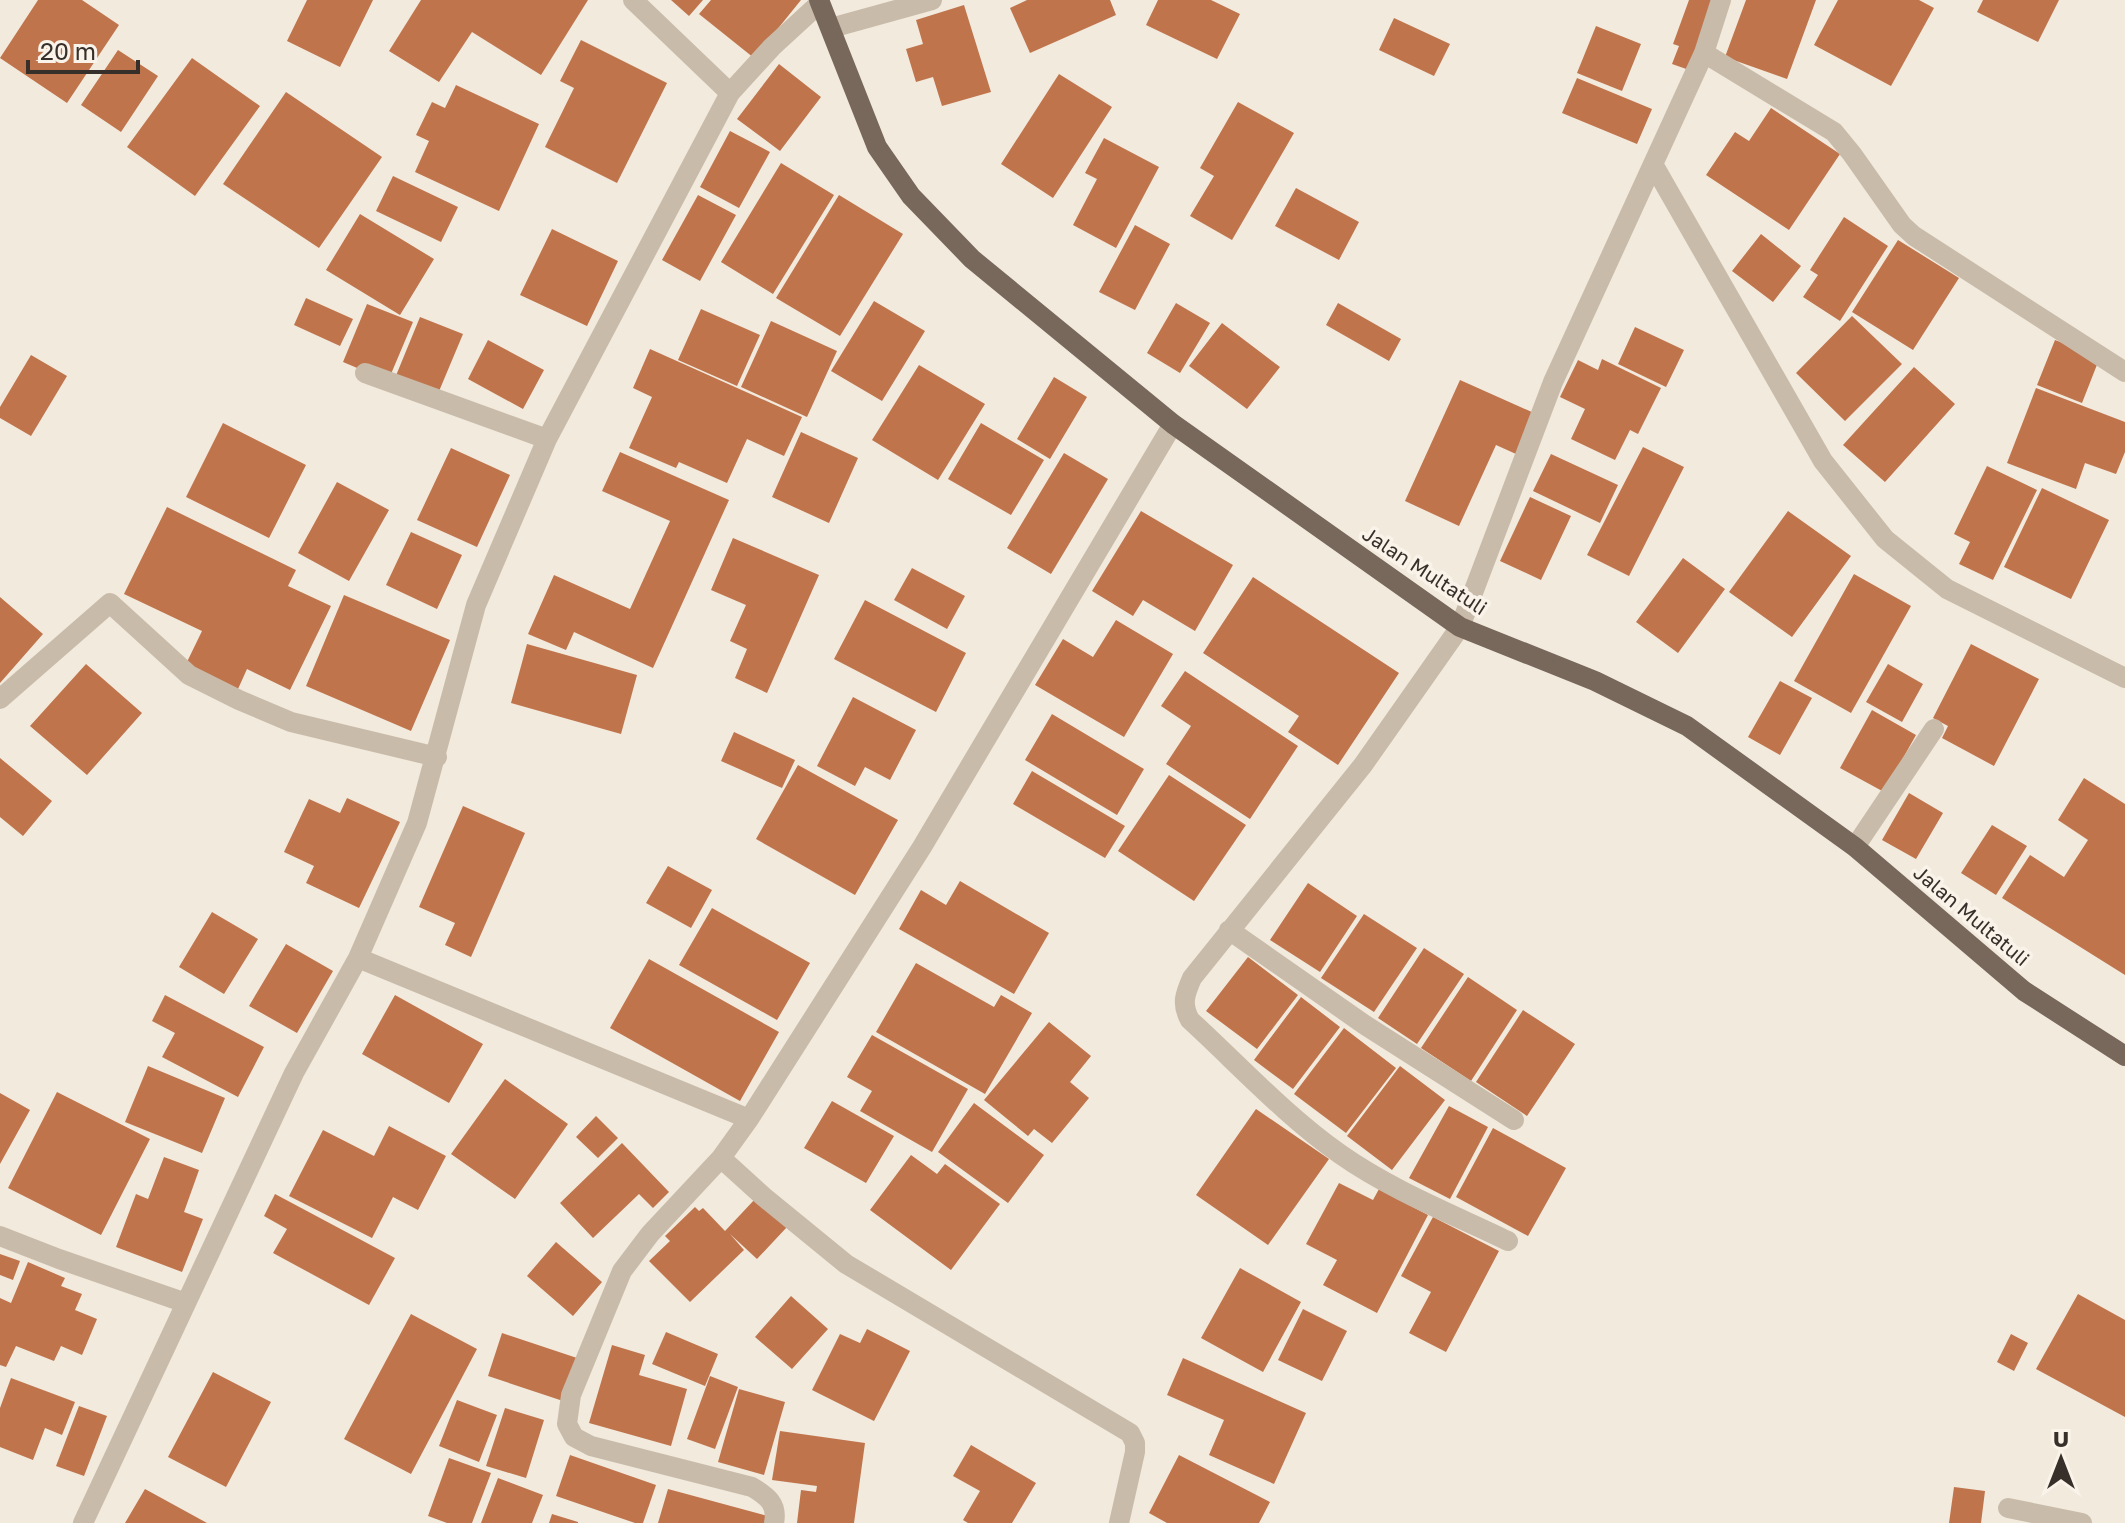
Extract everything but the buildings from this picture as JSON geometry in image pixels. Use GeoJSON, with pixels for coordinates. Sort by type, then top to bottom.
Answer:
{"type":"FeatureCollection","features":[{"type":"Feature","properties":{"kind":"main road","name":"Jalan Multatuli"},"geometry":{"type":"LineString","coordinates":[[820,2],[877,147],[911,196],[972,259],[1173,424],[1460,627],[1595,681],[1687,726],[1855,847],[2024,991],[2125,1056]]}},
{"type":"Feature","properties":{"kind":"street"},"geometry":{"type":"LineString","coordinates":[[633,0],[730,93]]}},
{"type":"Feature","properties":{"kind":"street"},"geometry":{"type":"LineString","coordinates":[[831,28],[932,0]]}},
{"type":"Feature","properties":{"kind":"street"},"geometry":{"type":"LineString","coordinates":[[1508,1241],[1392,1185],[1342,1156],[1190,1020],[1184,1009],[1188,987],[1229,930],[1363,765],[1460,627],[1553,382],[1704,53],[1721,0]]}},
{"type":"Feature","properties":{"kind":"street"},"geometry":{"type":"LineString","coordinates":[[83,1523],[294,1073],[358,958],[417,823],[476,605],[547,439],[730,93],[772,47],[820,2]]}},
{"type":"Feature","properties":{"kind":"street"},"geometry":{"type":"LineString","coordinates":[[1704,53],[1834,132],[1902,225],[1914,236],[2125,372]]}},
{"type":"Feature","properties":{"kind":"street"},"geometry":{"type":"LineString","coordinates":[[1653,164],[1823,461],[1885,539],[1947,589],[2125,678]]}},
{"type":"Feature","properties":{"kind":"street"},"geometry":{"type":"LineString","coordinates":[[365,373],[547,439]]}},
{"type":"Feature","properties":{"kind":"street"},"geometry":{"type":"LineString","coordinates":[[774,1523],[776,1513],[769,1497],[752,1487],[591,1446],[574,1437],[567,1424],[571,1395],[622,1271],[650,1234],[721,1158],[749,1119],[922,847],[1173,424]]}},
{"type":"Feature","properties":{"kind":"street"},"geometry":{"type":"LineString","coordinates":[[0,699],[110,603],[189,675],[239,700],[291,722],[437,757]]}},
{"type":"Feature","properties":{"kind":"street"},"geometry":{"type":"LineString","coordinates":[[1855,847],[1934,729]]}},
{"type":"Feature","properties":{"kind":"street"},"geometry":{"type":"LineString","coordinates":[[1229,930],[1365,1025],[1514,1120]]}},
{"type":"Feature","properties":{"kind":"street"},"geometry":{"type":"LineString","coordinates":[[358,958],[749,1119]]}},
{"type":"Feature","properties":{"kind":"street"},"geometry":{"type":"LineString","coordinates":[[721,1158],[846,1264],[1130,1433],[1135,1452],[1119,1523]]}},
{"type":"Feature","properties":{"kind":"street"},"geometry":{"type":"LineString","coordinates":[[0,1236],[186,1303]]}},
{"type":"Feature","properties":{"kind":"street"},"geometry":{"type":"LineString","coordinates":[[2008,1508],[2082,1523]]}}]}
